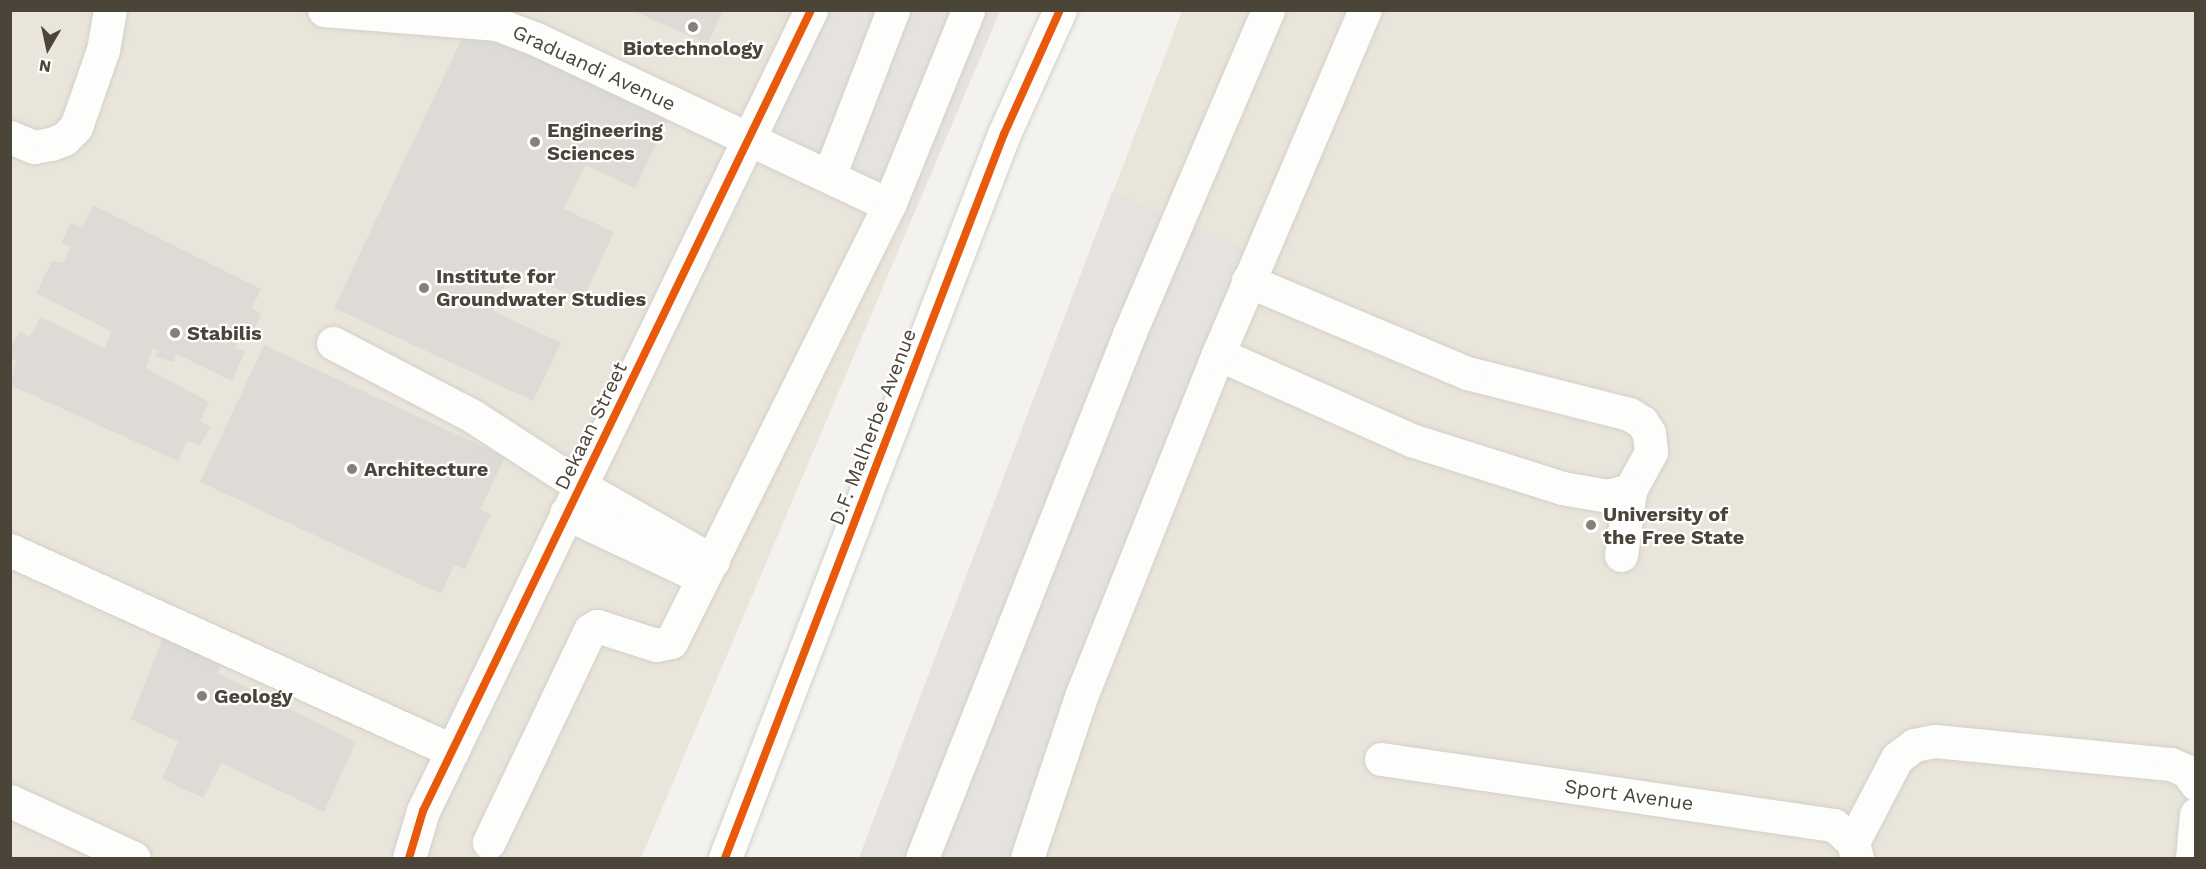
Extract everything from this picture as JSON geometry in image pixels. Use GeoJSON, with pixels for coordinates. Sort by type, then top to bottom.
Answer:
{"type":"FeatureCollection","features":[{"type":"Feature","properties":{"kind":"street"},"geometry":{"type":"LineString","coordinates":[[10,137],[34,147],[64,139],[76,127],[103,50],[110,10]]}},
{"type":"Feature","properties":{"kind":"street","name":"Graduandi Avenue"},"geometry":{"type":"LineString","coordinates":[[324,10],[497,24],[534,38],[889,205]]}},
{"type":"Feature","properties":{"kind":"street","name":"Dekaan Street"},"geometry":{"type":"LineString","coordinates":[[409,858],[423,811],[811,10]]}},
{"type":"Feature","properties":{"kind":"street"},"geometry":{"type":"LineString","coordinates":[[829,176],[892,10]]}},
{"type":"Feature","properties":{"kind":"street"},"geometry":{"type":"LineString","coordinates":[[489,842],[590,630],[597,626],[656,645],[671,642],[889,205],[968,10]]}},
{"type":"Feature","properties":{"kind":"street","name":"D.F. Malherbe Avenue"},"geometry":{"type":"LineString","coordinates":[[724,858],[1004,134],[1060,10]]}},
{"type":"Feature","properties":{"kind":"street"},"geometry":{"type":"LineString","coordinates":[[922,858],[1130,332],[1268,10]]}},
{"type":"Feature","properties":{"kind":"street"},"geometry":{"type":"LineString","coordinates":[[1027,858],[1082,694],[1248,281],[1365,10]]}},
{"type":"Feature","properties":{"kind":"street"},"geometry":{"type":"LineString","coordinates":[[1248,281],[1467,374],[1629,414],[1642,422],[1651,443],[1642,472],[1630,490],[1621,555]]}},
{"type":"Feature","properties":{"kind":"street"},"geometry":{"type":"LineString","coordinates":[[333,343],[471,415],[573,499],[708,569]]}},
{"type":"Feature","properties":{"kind":"street"},"geometry":{"type":"LineString","coordinates":[[1218,354],[1422,443],[1562,488],[1608,496],[1630,490]]}},
{"type":"Feature","properties":{"kind":"street"},"geometry":{"type":"LineString","coordinates":[[10,550],[453,751]]}},
{"type":"Feature","properties":{"kind":"street"},"geometry":{"type":"LineString","coordinates":[[1855,850],[1897,758],[1914,745],[1935,741],[2171,764],[2187,771],[2196,784]]}},
{"type":"Feature","properties":{"kind":"street","name":"Sport Avenue"},"geometry":{"type":"LineString","coordinates":[[1381,759],[1834,825],[1855,850]]}},
{"type":"Feature","properties":{"kind":"street"},"geometry":{"type":"LineString","coordinates":[[10,801],[134,858]]}},
{"type":"Feature","properties":{"kind":"street"},"geometry":{"type":"LineString","coordinates":[[2192,858],[2196,814]]}},
{"type":"Feature","properties":{"kind":"shaded area"},"geometry":{"type":"Polygon","coordinates":[[[10,11],[1000,11],[641,858],[11,858],[10,11]]]}},
{"type":"Feature","properties":{"kind":"shaded area"},"geometry":{"type":"Polygon","coordinates":[[[826,11],[1000,11],[911,220],[760,155],[826,11]]]}},
{"type":"Feature","properties":{"kind":"shaded area","name":"University of the Free State"},"geometry":{"type":"Polygon","coordinates":[[[1182,11],[2195,11],[2195,858],[859,858],[1182,11]]]}},
{"type":"Feature","properties":{"kind":"shaded area"},"geometry":{"type":"Polygon","coordinates":[[[1112,192],[1276,261],[1031,858],[859,858],[1112,192]]]}},
{"type":"Feature","properties":{"kind":"building","name":"Biotechnology"},"geometry":{"type":"Polygon","coordinates":[[[631,10],[723,10],[708,44],[631,10]]]}},
{"type":"Feature","properties":{"kind":"building","name":"Engineering Sciences"},"geometry":{"type":"Polygon","coordinates":[[[468,26],[668,120],[635,188],[585,165],[564,209],[614,232],[582,301],[513,268],[493,311],[561,343],[533,401],[334,308],[468,26]]]}},
{"type":"Feature","properties":{"kind":"building","name":"Stabilis"},"geometry":{"type":"Polygon","coordinates":[[[93,205],[261,289],[252,308],[261,314],[251,336],[242,329],[235,348],[245,352],[232,381],[177,354],[173,362],[155,357],[158,350],[152,349],[146,368],[209,402],[200,421],[211,427],[199,446],[187,441],[178,461],[10,385],[16,360],[10,358],[10,348],[20,331],[29,337],[41,317],[105,349],[111,331],[36,293],[52,261],[63,263],[70,247],[61,243],[71,223],[82,228],[93,205]]]}},
{"type":"Feature","properties":{"kind":"building","name":"Architecture"},"geometry":{"type":"Polygon","coordinates":[[[264,345],[505,457],[480,510],[491,514],[465,569],[454,565],[441,594],[200,482],[264,345]]]}},
{"type":"Feature","properties":{"kind":"building","name":"Geology"},"geometry":{"type":"Polygon","coordinates":[[[169,622],[228,649],[218,673],[356,742],[324,812],[221,763],[203,798],[162,779],[178,742],[131,719],[169,622]]]}},
{"type":"Feature","properties":{"kind":"cycle path"},"geometry":{"type":"LineString","coordinates":[[409,858],[423,811],[811,10]]}},
{"type":"Feature","properties":{"kind":"cycle path"},"geometry":{"type":"LineString","coordinates":[[725,858],[1004,134],[1060,10]]}},
{"type":"Feature","properties":{"kind":"place","name":"Biotechnology"},"geometry":{"type":"Point","coordinates":[693,27]}},
{"type":"Feature","properties":{"kind":"place","name":"Engineering Sciences"},"geometry":{"type":"Point","coordinates":[535,142]}},
{"type":"Feature","properties":{"kind":"place","name":"Institute for Groundwater Studies"},"geometry":{"type":"Point","coordinates":[424,288]}},
{"type":"Feature","properties":{"kind":"place","name":"Stabilis"},"geometry":{"type":"Point","coordinates":[175,333]}},
{"type":"Feature","properties":{"kind":"place","name":"Architecture"},"geometry":{"type":"Point","coordinates":[352,469]}},
{"type":"Feature","properties":{"kind":"place","name":"University of the Free State"},"geometry":{"type":"Point","coordinates":[1591,525]}},
{"type":"Feature","properties":{"kind":"place","name":"Geology"},"geometry":{"type":"Point","coordinates":[202,696]}}]}
